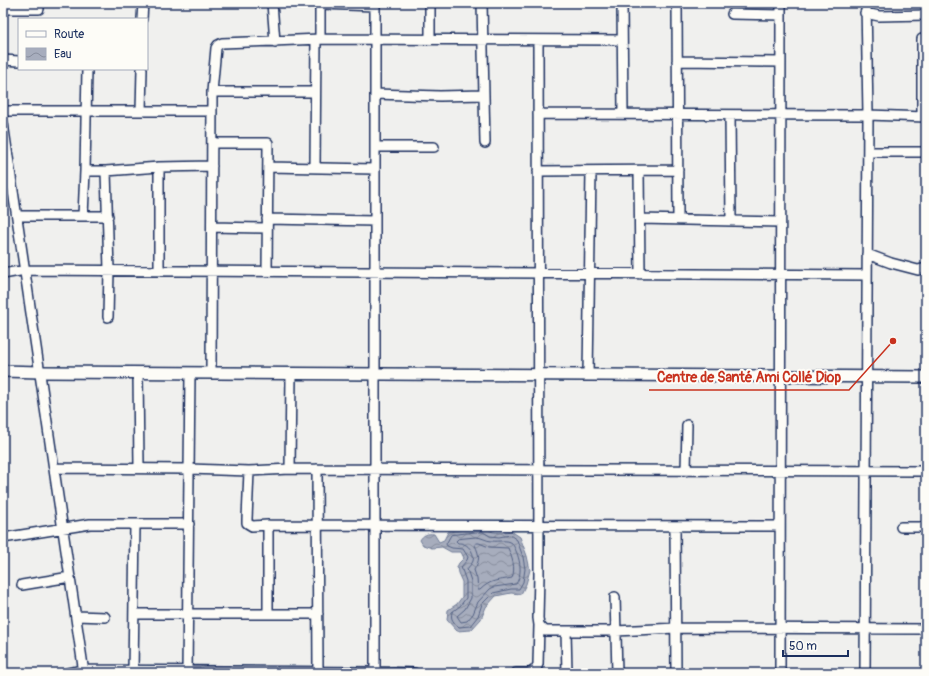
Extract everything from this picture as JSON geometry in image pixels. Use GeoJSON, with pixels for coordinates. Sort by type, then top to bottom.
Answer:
{"type":"FeatureCollection","features":[{"type":"Feature","properties":{"kind":"street"},"geometry":{"type":"LineString","coordinates":[[3,9],[39,9],[39,3]]}},
{"type":"Feature","properties":{"kind":"street"},"geometry":{"type":"LineString","coordinates":[[142,18],[143,3]]}},
{"type":"Feature","properties":{"kind":"street"},"geometry":{"type":"LineString","coordinates":[[272,3],[274,42]]}},
{"type":"Feature","properties":{"kind":"street"},"geometry":{"type":"LineString","coordinates":[[430,3],[430,39]]}},
{"type":"Feature","properties":{"kind":"street"},"geometry":{"type":"LineString","coordinates":[[482,3],[485,143]]}},
{"type":"Feature","properties":{"kind":"street"},"geometry":{"type":"LineString","coordinates":[[622,3],[623,114]]}},
{"type":"Feature","properties":{"kind":"street"},"geometry":{"type":"LineString","coordinates":[[677,3],[678,219]]}},
{"type":"Feature","properties":{"kind":"street"},"geometry":{"type":"LineString","coordinates":[[780,673],[781,3]]}},
{"type":"Feature","properties":{"kind":"street"},"geometry":{"type":"LineString","coordinates":[[865,673],[868,152],[866,3]]}},
{"type":"Feature","properties":{"kind":"street"},"geometry":{"type":"LineString","coordinates":[[315,168],[316,92],[320,4],[375,4],[375,672]]}},
{"type":"Feature","properties":{"kind":"street"},"geometry":{"type":"LineString","coordinates":[[865,13],[879,16],[926,15]]}},
{"type":"Feature","properties":{"kind":"street"},"geometry":{"type":"LineString","coordinates":[[732,14],[781,15]]}},
{"type":"Feature","properties":{"kind":"street"},"geometry":{"type":"LineString","coordinates":[[211,373],[212,92],[216,48],[218,45],[222,43],[318,39],[622,40]]}},
{"type":"Feature","properties":{"kind":"street"},"geometry":{"type":"LineString","coordinates":[[538,114],[868,115],[924,117],[924,69],[922,39]]}},
{"type":"Feature","properties":{"kind":"street"},"geometry":{"type":"LineString","coordinates":[[516,673],[533,672],[536,670],[538,664],[538,40]]}},
{"type":"Feature","properties":{"kind":"street"},"geometry":{"type":"LineString","coordinates":[[3,60],[18,61]]}},
{"type":"Feature","properties":{"kind":"street"},"geometry":{"type":"LineString","coordinates":[[677,61],[781,62]]}},
{"type":"Feature","properties":{"kind":"street"},"geometry":{"type":"LineString","coordinates":[[83,216],[88,70]]}},
{"type":"Feature","properties":{"kind":"street"},"geometry":{"type":"LineString","coordinates":[[141,111],[142,70]]}},
{"type":"Feature","properties":{"kind":"street"},"geometry":{"type":"LineString","coordinates":[[212,92],[316,92]]}},
{"type":"Feature","properties":{"kind":"street"},"geometry":{"type":"LineString","coordinates":[[375,94],[440,96],[484,94]]}},
{"type":"Feature","properties":{"kind":"street"},"geometry":{"type":"LineString","coordinates":[[3,111],[212,111]]}},
{"type":"Feature","properties":{"kind":"street"},"geometry":{"type":"LineString","coordinates":[[730,115],[731,220]]}},
{"type":"Feature","properties":{"kind":"street"},"geometry":{"type":"LineString","coordinates":[[3,122],[84,672]]}},
{"type":"Feature","properties":{"kind":"street"},"geometry":{"type":"LineString","coordinates":[[212,143],[268,143],[267,272]]}},
{"type":"Feature","properties":{"kind":"street"},"geometry":{"type":"LineString","coordinates":[[375,147],[434,147]]}},
{"type":"Feature","properties":{"kind":"street"},"geometry":{"type":"LineString","coordinates":[[868,152],[926,152]]}},
{"type":"Feature","properties":{"kind":"street"},"geometry":{"type":"LineString","coordinates":[[85,171],[212,166]]}},
{"type":"Feature","properties":{"kind":"street"},"geometry":{"type":"LineString","coordinates":[[159,167],[159,271]]}},
{"type":"Feature","properties":{"kind":"street"},"geometry":{"type":"LineString","coordinates":[[268,167],[375,169]]}},
{"type":"Feature","properties":{"kind":"street"},"geometry":{"type":"LineString","coordinates":[[538,171],[678,170]]}},
{"type":"Feature","properties":{"kind":"street"},"geometry":{"type":"LineString","coordinates":[[106,171],[109,270],[108,317]]}},
{"type":"Feature","properties":{"kind":"street"},"geometry":{"type":"LineString","coordinates":[[588,375],[591,171]]}},
{"type":"Feature","properties":{"kind":"street"},"geometry":{"type":"LineString","coordinates":[[639,171],[640,274]]}},
{"type":"Feature","properties":{"kind":"street"},"geometry":{"type":"LineString","coordinates":[[17,216],[108,216]]}},
{"type":"Feature","properties":{"kind":"street"},"geometry":{"type":"LineString","coordinates":[[640,218],[780,222]]}},
{"type":"Feature","properties":{"kind":"street"},"geometry":{"type":"LineString","coordinates":[[212,227],[375,221]]}},
{"type":"Feature","properties":{"kind":"street"},"geometry":{"type":"LineString","coordinates":[[867,254],[891,263],[918,270],[926,268]]}},
{"type":"Feature","properties":{"kind":"street"},"geometry":{"type":"LineString","coordinates":[[3,274],[25,270],[109,270],[867,275]]}},
{"type":"Feature","properties":{"kind":"street"},"geometry":{"type":"LineString","coordinates":[[3,371],[926,377]]}},
{"type":"Feature","properties":{"kind":"street"},"geometry":{"type":"LineString","coordinates":[[138,373],[139,468]]}},
{"type":"Feature","properties":{"kind":"street"},"geometry":{"type":"LineString","coordinates":[[187,672],[190,373]]}},
{"type":"Feature","properties":{"kind":"street"},"geometry":{"type":"LineString","coordinates":[[290,469],[291,374]]}},
{"type":"Feature","properties":{"kind":"street"},"geometry":{"type":"LineString","coordinates":[[686,470],[687,425]]}},
{"type":"Feature","properties":{"kind":"street"},"geometry":{"type":"LineString","coordinates":[[54,468],[189,468],[249,471],[290,469],[926,471]]}},
{"type":"Feature","properties":{"kind":"street"},"geometry":{"type":"LineString","coordinates":[[317,469],[318,672]]}},
{"type":"Feature","properties":{"kind":"street"},"geometry":{"type":"LineString","coordinates":[[249,471],[246,518],[247,524],[252,526],[780,526]]}},
{"type":"Feature","properties":{"kind":"street"},"geometry":{"type":"LineString","coordinates":[[3,538],[90,524],[189,524]]}},
{"type":"Feature","properties":{"kind":"street"},"geometry":{"type":"LineString","coordinates":[[133,672],[135,524]]}},
{"type":"Feature","properties":{"kind":"street"},"geometry":{"type":"LineString","coordinates":[[268,525],[268,614]]}},
{"type":"Feature","properties":{"kind":"street"},"geometry":{"type":"LineString","coordinates":[[675,526],[676,673]]}},
{"type":"Feature","properties":{"kind":"street"},"geometry":{"type":"LineString","coordinates":[[901,527],[926,527]]}},
{"type":"Feature","properties":{"kind":"street"},"geometry":{"type":"LineString","coordinates":[[22,585],[70,577]]}},
{"type":"Feature","properties":{"kind":"street"},"geometry":{"type":"LineString","coordinates":[[615,597],[617,673]]}},
{"type":"Feature","properties":{"kind":"street"},"geometry":{"type":"LineString","coordinates":[[134,614],[318,614]]}},
{"type":"Feature","properties":{"kind":"street"},"geometry":{"type":"LineString","coordinates":[[76,616],[104,617]]}},
{"type":"Feature","properties":{"kind":"street"},"geometry":{"type":"LineString","coordinates":[[539,625],[545,631],[616,631],[676,628],[926,629]]}},
{"type":"Feature","properties":{"kind":"street"},"geometry":{"type":"LineString","coordinates":[[566,631],[567,673]]}},
{"type":"Feature","properties":{"kind":"street"},"geometry":{"type":"LineString","coordinates":[[68,673],[414,673]]}},
{"type":"Feature","properties":{"kind":"water"},"geometry":{"type":"Polygon","coordinates":[[[484,528],[497,532],[511,531],[520,537],[530,570],[521,594],[511,593],[496,596],[486,607],[481,619],[471,630],[457,631],[447,620],[448,610],[457,604],[462,597],[462,582],[457,567],[464,558],[461,552],[451,552],[442,547],[432,548],[423,545],[420,540],[426,535],[434,534],[439,542],[444,540],[448,532],[484,528]]]}},
{"type":"Feature","properties":{"kind":"place","name":"Centre de Santé Ami Collé Diop"},"geometry":{"type":"Point","coordinates":[893,341]}}]}
